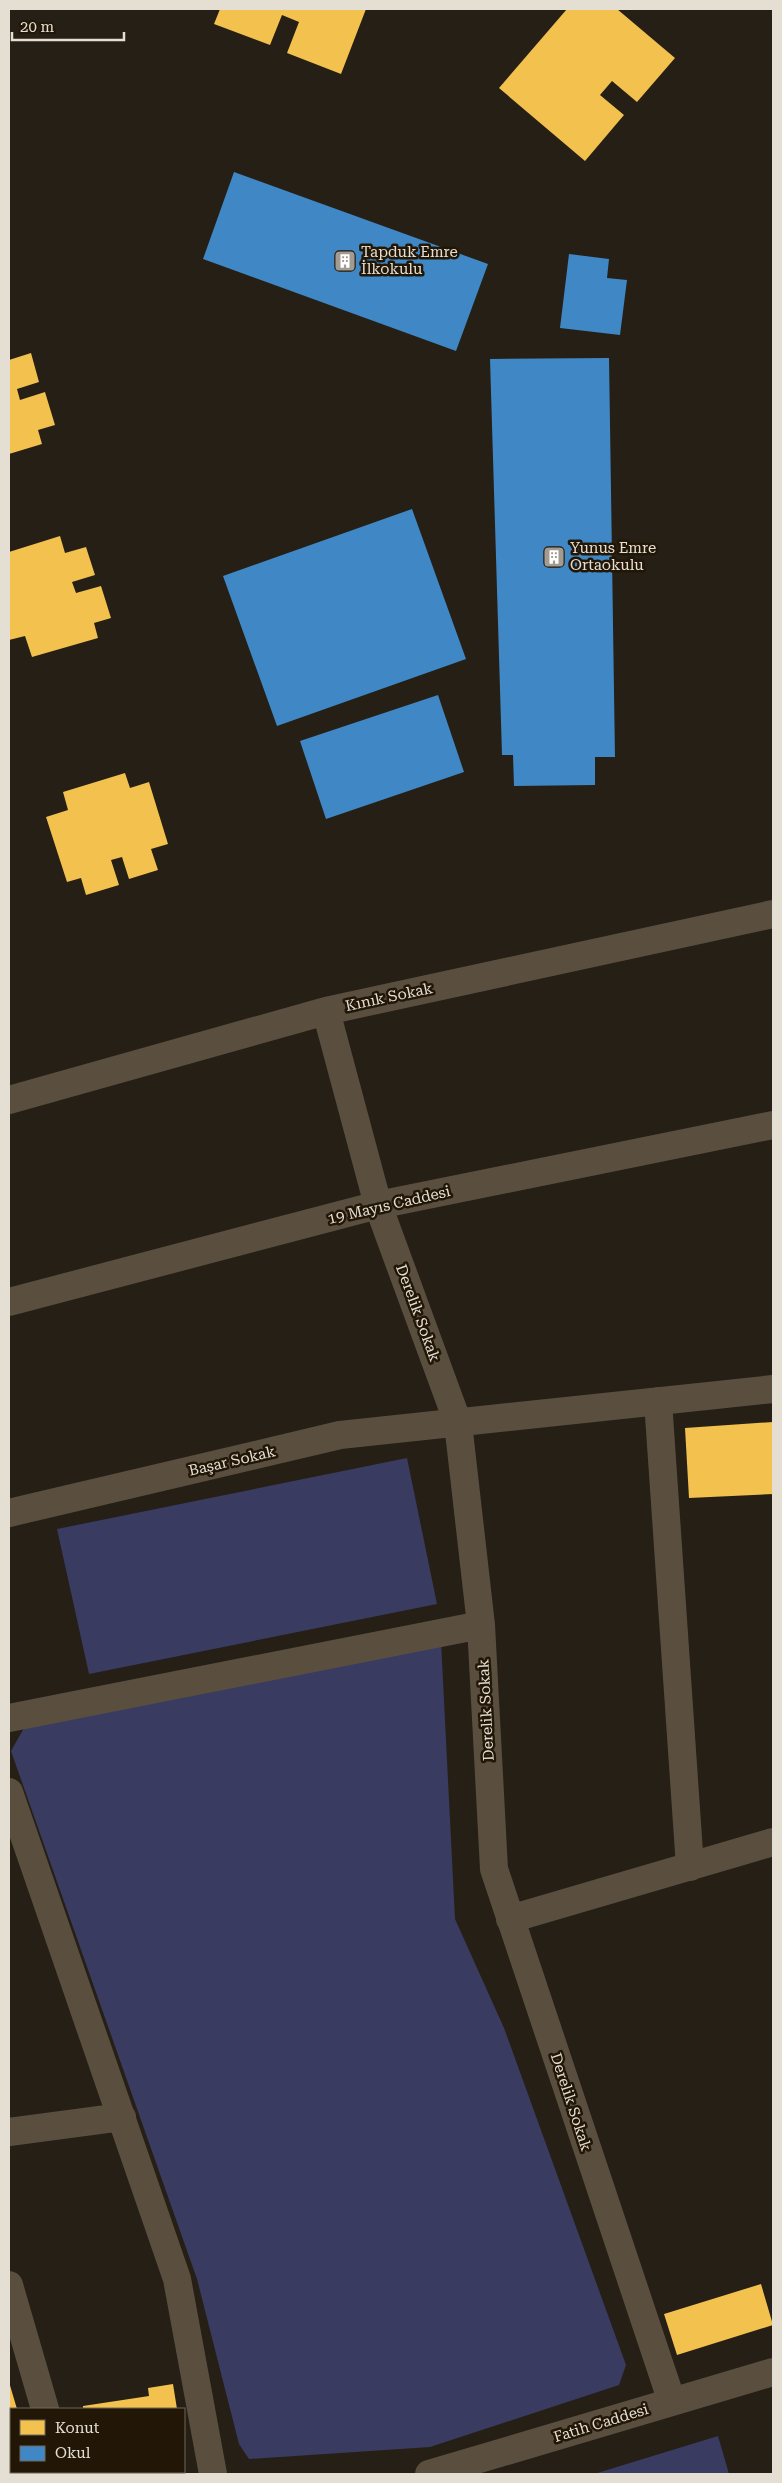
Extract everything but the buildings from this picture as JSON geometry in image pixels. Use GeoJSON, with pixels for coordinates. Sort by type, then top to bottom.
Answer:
{"type":"FeatureCollection","features":[{"type":"Feature","properties":{"kind":"street","name":"Kınık Sokak"},"geometry":{"type":"LineString","coordinates":[[9,1100],[326,1011],[773,914]]}},
{"type":"Feature","properties":{"kind":"street","name":"Derelik Sokak"},"geometry":{"type":"LineString","coordinates":[[326,1011],[378,1206],[458,1423],[481,1625],[494,1869],[672,2402]]}},
{"type":"Feature","properties":{"kind":"street","name":"19 Mayıs Caddesi"},"geometry":{"type":"LineString","coordinates":[[9,1302],[378,1206],[773,1125]]}},
{"type":"Feature","properties":{"kind":"street","name":"Başar Sokak"},"geometry":{"type":"LineString","coordinates":[[9,1513],[340,1435],[773,1389]]}},
{"type":"Feature","properties":{"kind":"street"},"geometry":{"type":"LineString","coordinates":[[658,1401],[690,1867]]}},
{"type":"Feature","properties":{"kind":"street"},"geometry":{"type":"LineString","coordinates":[[9,1718],[481,1625]]}},
{"type":"Feature","properties":{"kind":"street"},"geometry":{"type":"LineString","coordinates":[[9,1792],[177,2279],[214,2474]]}},
{"type":"Feature","properties":{"kind":"street"},"geometry":{"type":"LineString","coordinates":[[510,1919],[773,1842]]}},
{"type":"Feature","properties":{"kind":"street"},"geometry":{"type":"LineString","coordinates":[[9,2132],[122,2117]]}},
{"type":"Feature","properties":{"kind":"street"},"geometry":{"type":"LineString","coordinates":[[11,2302],[45,2408]]}},
{"type":"Feature","properties":{"kind":"street","name":"Fatih Caddesi"},"geometry":{"type":"LineString","coordinates":[[430,2474],[773,2372]]}},
{"type":"Feature","properties":{"kind":"shaded area"},"geometry":{"type":"Polygon","coordinates":[[[407,1458],[437,1604],[89,1674],[57,1529],[407,1458]]]}},
{"type":"Feature","properties":{"kind":"shaded area"},"geometry":{"type":"Polygon","coordinates":[[[441,1641],[455,1919],[504,2028],[626,2365],[619,2385],[430,2447],[249,2459],[239,2444],[197,2279],[11,1751],[24,1728],[441,1641]]]}},
{"type":"Feature","properties":{"kind":"shaded area"},"geometry":{"type":"Polygon","coordinates":[[[718,2436],[729,2474],[594,2474],[718,2436]]]}},
{"type":"Feature","properties":{"kind":"place","name":"Tapduk Emre İlkokulu"},"geometry":{"type":"Point","coordinates":[345,261]}},
{"type":"Feature","properties":{"kind":"place","name":"Yunus Emre Ortaokulu"},"geometry":{"type":"Point","coordinates":[554,557]}}]}
